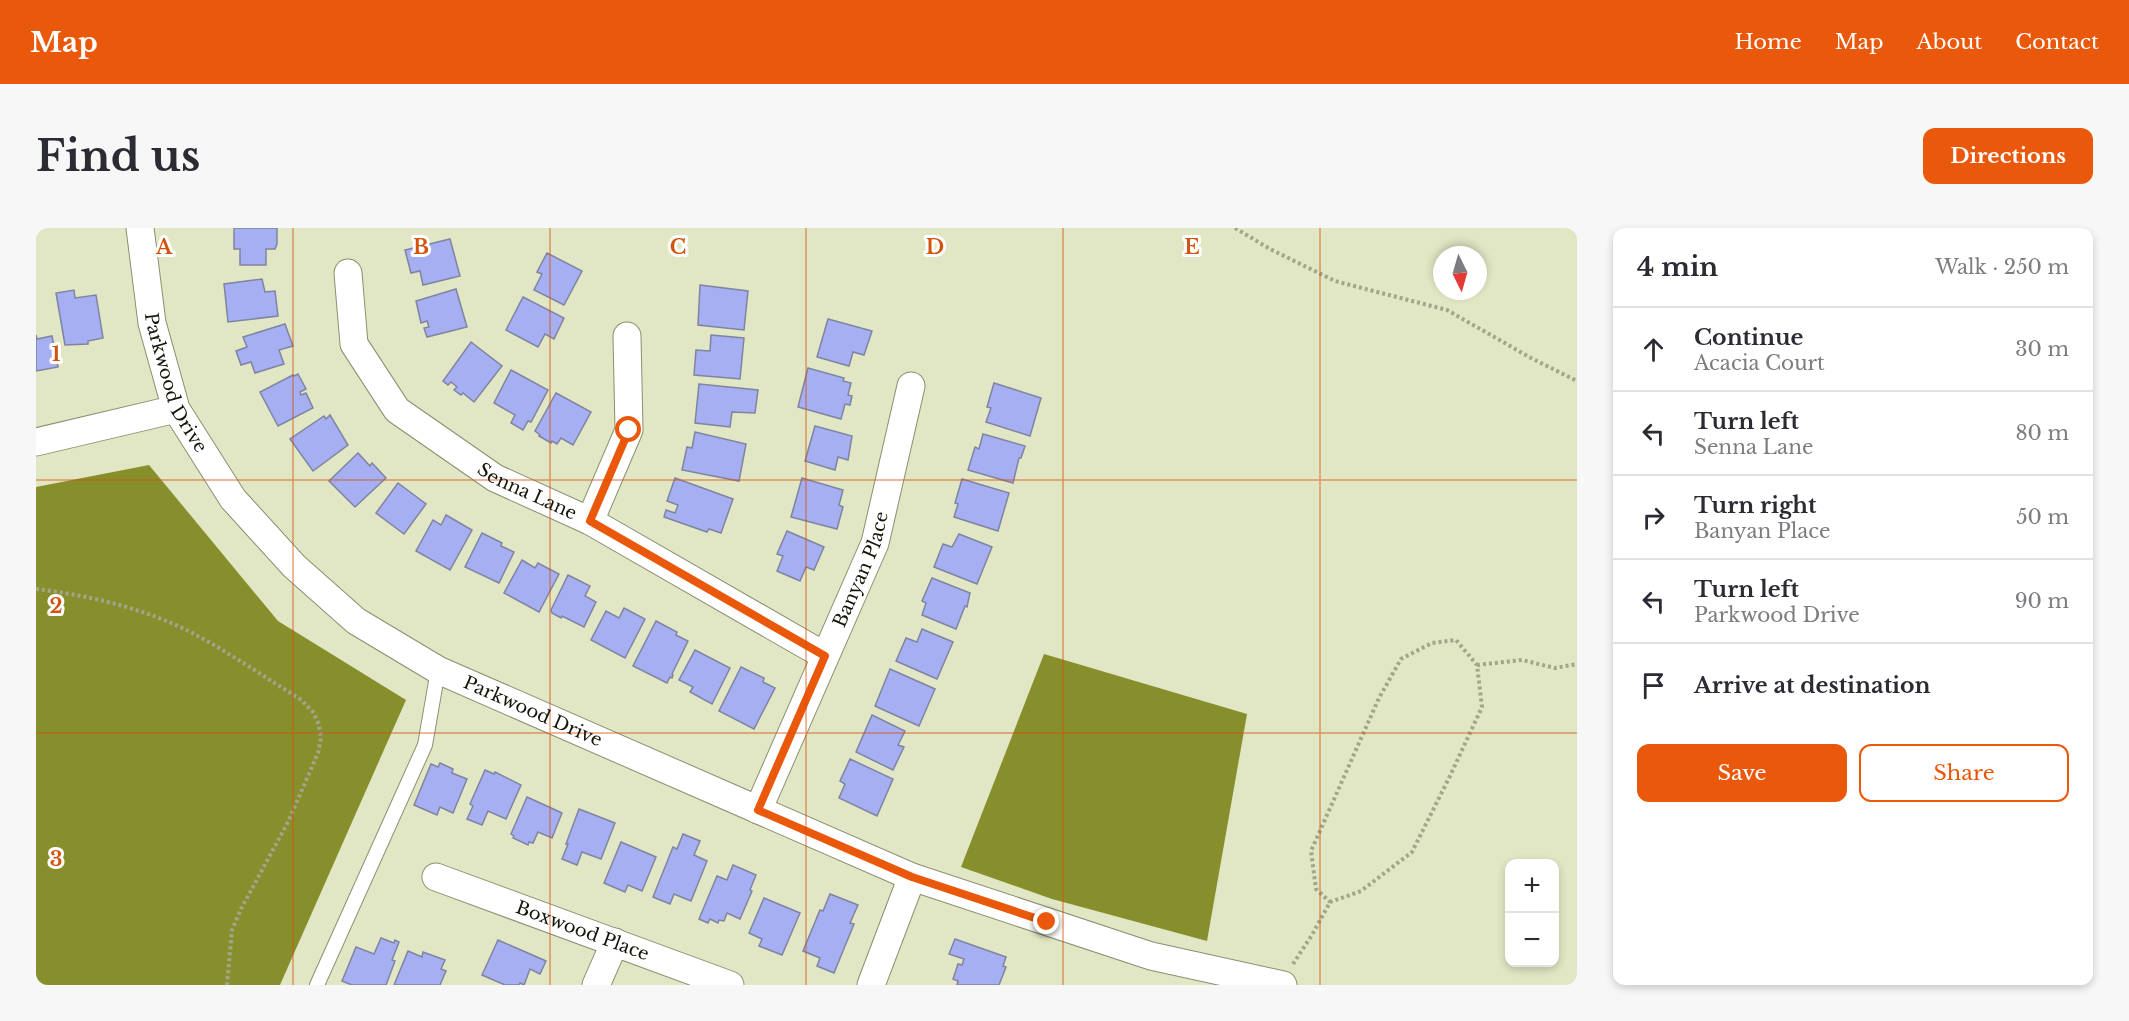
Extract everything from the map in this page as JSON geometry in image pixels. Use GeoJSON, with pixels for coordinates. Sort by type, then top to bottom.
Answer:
{"type":"FeatureCollection","features":[{"type":"Feature","properties":{"kind":"street","name":"Parkwood Drive"},"geometry":{"type":"LineString","coordinates":[[140,228],[152,323],[176,409],[233,499],[294,566],[356,621],[438,670],[912,877],[1152,956],[1281,985]]}},
{"type":"Feature","properties":{"kind":"street","name":"Senna Lane"},"geometry":{"type":"LineString","coordinates":[[348,273],[354,344],[397,410],[495,478],[590,521],[825,656]]}},
{"type":"Feature","properties":{"kind":"street"},"geometry":{"type":"LineString","coordinates":[[590,521],[629,430],[627,336]]}},
{"type":"Feature","properties":{"kind":"street","name":"Banyan Place"},"geometry":{"type":"LineString","coordinates":[[758,810],[874,543],[911,386]]}},
{"type":"Feature","properties":{"kind":"street"},"geometry":{"type":"LineString","coordinates":[[36,442],[176,409]]}},
{"type":"Feature","properties":{"kind":"street","name":"Boxwood Place"},"geometry":{"type":"LineString","coordinates":[[436,877],[730,985]]}},
{"type":"Feature","properties":{"kind":"street"},"geometry":{"type":"LineString","coordinates":[[871,985],[912,877]]}},
{"type":"Feature","properties":{"kind":"street"},"geometry":{"type":"LineString","coordinates":[[596,985],[615,942]]}},
{"type":"Feature","properties":{"kind":"lane"},"geometry":{"type":"LineString","coordinates":[[317,985],[425,745],[438,670]]}},
{"type":"Feature","properties":{"kind":"path"},"geometry":{"type":"LineString","coordinates":[[1236,228],[1270,249],[1335,281],[1447,310],[1531,358],[1577,381]]}},
{"type":"Feature","properties":{"kind":"path"},"geometry":{"type":"LineString","coordinates":[[36,589],[62,592],[122,607],[198,636],[300,699],[313,712],[319,724],[321,738],[318,753],[288,822],[232,930],[227,985]]}},
{"type":"Feature","properties":{"kind":"path"},"geometry":{"type":"LineString","coordinates":[[1281,985],[1330,902],[1362,891],[1412,852],[1482,707],[1477,665],[1456,640],[1432,643],[1401,659],[1379,698],[1311,851],[1316,889],[1330,902]]}},
{"type":"Feature","properties":{"kind":"path"},"geometry":{"type":"LineString","coordinates":[[1477,665],[1522,660],[1555,668],[1577,664]]}},
{"type":"Feature","properties":{"kind":"shaded area"},"geometry":{"type":"Polygon","coordinates":[[[149,465],[278,621],[406,700],[280,985],[36,985],[36,487],[149,465]]]}},
{"type":"Feature","properties":{"kind":"shaded area"},"geometry":{"type":"Polygon","coordinates":[[[1044,654],[1247,714],[1207,941],[1052,899],[961,867],[1044,654]]]}},
{"type":"Feature","properties":{"kind":"building"},"geometry":{"type":"Polygon","coordinates":[[[234,228],[277,228],[275,249],[266,249],[266,265],[240,265],[240,249],[234,249],[234,228]]]}},
{"type":"Feature","properties":{"kind":"building"},"geometry":{"type":"Polygon","coordinates":[[[450,239],[460,276],[423,285],[420,271],[411,273],[405,250],[450,239]]]}},
{"type":"Feature","properties":{"kind":"building"},"geometry":{"type":"Polygon","coordinates":[[[547,253],[582,271],[564,305],[534,290],[542,274],[537,272],[547,253]]]}},
{"type":"Feature","properties":{"kind":"building"},"geometry":{"type":"Polygon","coordinates":[[[262,279],[265,292],[275,291],[278,316],[228,322],[224,284],[262,279]]]}},
{"type":"Feature","properties":{"kind":"building"},"geometry":{"type":"Polygon","coordinates":[[[700,285],[748,291],[744,330],[698,325],[700,285]]]}},
{"type":"Feature","properties":{"kind":"building"},"geometry":{"type":"Polygon","coordinates":[[[456,289],[467,327],[427,337],[424,328],[429,327],[427,321],[421,323],[416,301],[456,289]]]}},
{"type":"Feature","properties":{"kind":"building"},"geometry":{"type":"Polygon","coordinates":[[[74,290],[75,298],[96,295],[103,338],[88,341],[88,344],[65,345],[56,293],[74,290]]]}},
{"type":"Feature","properties":{"kind":"building"},"geometry":{"type":"Polygon","coordinates":[[[523,297],[564,318],[554,339],[545,334],[538,347],[506,330],[523,297]]]}},
{"type":"Feature","properties":{"kind":"building"},"geometry":{"type":"Polygon","coordinates":[[[828,319],[872,331],[864,355],[853,352],[849,366],[817,357],[828,319]]]}},
{"type":"Feature","properties":{"kind":"building"},"geometry":{"type":"Polygon","coordinates":[[[285,324],[293,346],[279,350],[284,364],[255,373],[251,362],[241,365],[236,351],[247,347],[243,337],[285,324]]]}},
{"type":"Feature","properties":{"kind":"building"},"geometry":{"type":"Polygon","coordinates":[[[36,335],[37,339],[52,336],[58,367],[36,371],[36,335]]]}},
{"type":"Feature","properties":{"kind":"building"},"geometry":{"type":"Polygon","coordinates":[[[711,335],[744,338],[740,379],[694,375],[696,350],[710,351],[711,335]]]}},
{"type":"Feature","properties":{"kind":"building"},"geometry":{"type":"Polygon","coordinates":[[[471,342],[502,366],[474,402],[463,393],[461,395],[454,390],[457,387],[451,382],[448,385],[443,381],[471,342]]]}},
{"type":"Feature","properties":{"kind":"building"},"geometry":{"type":"Polygon","coordinates":[[[808,368],[844,378],[843,381],[851,383],[848,395],[852,396],[850,405],[845,404],[841,419],[798,407],[808,368]]]}},
{"type":"Feature","properties":{"kind":"building"},"geometry":{"type":"Polygon","coordinates":[[[511,370],[548,390],[531,422],[528,421],[523,430],[511,423],[515,415],[494,403],[511,370]]]}},
{"type":"Feature","properties":{"kind":"building"},"geometry":{"type":"Polygon","coordinates":[[[298,374],[306,389],[300,392],[301,395],[306,393],[313,408],[278,426],[260,392],[298,374]]]}},
{"type":"Feature","properties":{"kind":"building"},"geometry":{"type":"Polygon","coordinates":[[[994,383],[1041,398],[1030,436],[986,422],[991,408],[987,407],[994,383]]]}},
{"type":"Feature","properties":{"kind":"building"},"geometry":{"type":"Polygon","coordinates":[[[699,384],[758,390],[755,413],[732,412],[730,427],[695,423],[699,384]]]}},
{"type":"Feature","properties":{"kind":"building"},"geometry":{"type":"Polygon","coordinates":[[[556,393],[591,412],[573,445],[561,438],[557,444],[552,441],[551,443],[535,431],[556,393]]]}},
{"type":"Feature","properties":{"kind":"building"},"geometry":{"type":"Polygon","coordinates":[[[330,415],[348,445],[313,471],[290,439],[324,416],[326,419],[330,415]]]}},
{"type":"Feature","properties":{"kind":"building"},"geometry":{"type":"Polygon","coordinates":[[[815,426],[852,436],[848,460],[838,457],[835,470],[805,461],[815,426]]]}},
{"type":"Feature","properties":{"kind":"building"},"geometry":{"type":"Polygon","coordinates":[[[695,432],[746,444],[739,481],[682,470],[687,447],[692,448],[695,432]]]}},
{"type":"Feature","properties":{"kind":"building"},"geometry":{"type":"Polygon","coordinates":[[[983,434],[1025,446],[1019,458],[1013,483],[968,470],[975,447],[979,449],[983,434]]]}},
{"type":"Feature","properties":{"kind":"building"},"geometry":{"type":"Polygon","coordinates":[[[358,453],[370,466],[372,463],[386,478],[355,507],[329,481],[358,453]]]}},
{"type":"Feature","properties":{"kind":"building"},"geometry":{"type":"Polygon","coordinates":[[[675,478],[733,499],[721,533],[709,529],[707,532],[664,517],[666,510],[675,513],[678,505],[667,501],[675,478]]]}},
{"type":"Feature","properties":{"kind":"building"},"geometry":{"type":"Polygon","coordinates":[[[802,478],[843,490],[839,505],[843,507],[837,529],[791,517],[802,478]]]}},
{"type":"Feature","properties":{"kind":"building"},"geometry":{"type":"Polygon","coordinates":[[[962,479],[1009,493],[998,531],[954,517],[958,504],[955,503],[962,479]]]}},
{"type":"Feature","properties":{"kind":"building"},"geometry":{"type":"Polygon","coordinates":[[[398,483],[426,504],[404,534],[376,513],[398,483]]]}},
{"type":"Feature","properties":{"kind":"building"},"geometry":{"type":"Polygon","coordinates":[[[446,515],[472,530],[450,570],[416,551],[433,520],[441,525],[446,515]]]}},
{"type":"Feature","properties":{"kind":"building"},"geometry":{"type":"Polygon","coordinates":[[[787,531],[824,547],[814,570],[806,567],[800,581],[777,571],[783,556],[777,554],[787,531]]]}},
{"type":"Feature","properties":{"kind":"building"},"geometry":{"type":"Polygon","coordinates":[[[482,533],[514,552],[499,583],[465,567],[482,533]]]}},
{"type":"Feature","properties":{"kind":"building"},"geometry":{"type":"Polygon","coordinates":[[[959,534],[992,547],[977,584],[934,567],[943,544],[952,547],[959,534]]]}},
{"type":"Feature","properties":{"kind":"building"},"geometry":{"type":"Polygon","coordinates":[[[522,560],[535,568],[538,563],[559,574],[539,612],[504,593],[522,560]]]}},
{"type":"Feature","properties":{"kind":"building"},"geometry":{"type":"Polygon","coordinates":[[[568,575],[590,586],[585,596],[596,602],[584,627],[562,616],[561,618],[551,610],[568,575]]]}},
{"type":"Feature","properties":{"kind":"building"},"geometry":{"type":"Polygon","coordinates":[[[932,578],[970,593],[967,607],[965,606],[956,629],[922,615],[926,603],[922,601],[932,578]]]}},
{"type":"Feature","properties":{"kind":"building"},"geometry":{"type":"Polygon","coordinates":[[[624,608],[645,619],[625,658],[591,640],[606,611],[619,618],[624,608]]]}},
{"type":"Feature","properties":{"kind":"building"},"geometry":{"type":"Polygon","coordinates":[[[656,621],[677,632],[676,635],[688,641],[672,678],[670,677],[667,683],[633,666],[656,621]]]}},
{"type":"Feature","properties":{"kind":"building"},"geometry":{"type":"Polygon","coordinates":[[[922,629],[953,642],[937,679],[896,661],[906,638],[917,642],[922,629]]]}},
{"type":"Feature","properties":{"kind":"building"},"geometry":{"type":"Polygon","coordinates":[[[695,650],[730,668],[712,704],[690,692],[693,687],[679,680],[695,650]]]}},
{"type":"Feature","properties":{"kind":"building"},"geometry":{"type":"Polygon","coordinates":[[[741,667],[764,678],[763,682],[775,688],[754,729],[719,711],[741,667]]]}},
{"type":"Feature","properties":{"kind":"building"},"geometry":{"type":"Polygon","coordinates":[[[890,669],[935,689],[919,726],[875,706],[890,669]]]}},
{"type":"Feature","properties":{"kind":"building"},"geometry":{"type":"Polygon","coordinates":[[[872,715],[905,731],[898,745],[904,747],[893,770],[856,752],[872,715]]]}},
{"type":"Feature","properties":{"kind":"building"},"geometry":{"type":"Polygon","coordinates":[[[850,759],[893,779],[877,816],[839,798],[845,784],[840,781],[850,759]]]}},
{"type":"Feature","properties":{"kind":"building"},"geometry":{"type":"Polygon","coordinates":[[[440,763],[453,769],[452,773],[467,779],[453,813],[440,807],[437,815],[414,805],[431,764],[438,767],[440,763]]]}},
{"type":"Feature","properties":{"kind":"building"},"geometry":{"type":"Polygon","coordinates":[[[485,770],[494,774],[495,772],[521,785],[506,819],[488,811],[482,825],[467,819],[473,806],[470,804],[485,770]]]}},
{"type":"Feature","properties":{"kind":"building"},"geometry":{"type":"Polygon","coordinates":[[[527,797],[562,813],[552,838],[538,832],[533,843],[529,842],[528,845],[513,838],[511,834],[527,797]]]}},
{"type":"Feature","properties":{"kind":"building"},"geometry":{"type":"Polygon","coordinates":[[[579,809],[615,823],[601,859],[582,852],[577,865],[562,859],[579,809]]]}},
{"type":"Feature","properties":{"kind":"building"},"geometry":{"type":"Polygon","coordinates":[[[683,834],[700,841],[694,855],[707,861],[691,901],[674,894],[670,904],[653,897],[673,847],[677,849],[683,834]]]}},
{"type":"Feature","properties":{"kind":"building"},"geometry":{"type":"Polygon","coordinates":[[[621,842],[656,857],[642,891],[628,885],[625,892],[604,883],[621,842]]]}},
{"type":"Feature","properties":{"kind":"building"},"geometry":{"type":"Polygon","coordinates":[[[733,865],[756,875],[740,919],[727,913],[724,921],[719,920],[718,923],[710,919],[708,923],[699,919],[717,876],[727,880],[733,865]]]}},
{"type":"Feature","properties":{"kind":"building"},"geometry":{"type":"Polygon","coordinates":[[[830,894],[858,905],[850,923],[854,924],[834,973],[817,966],[820,958],[803,951],[820,910],[823,911],[830,894]]]}},
{"type":"Feature","properties":{"kind":"building"},"geometry":{"type":"Polygon","coordinates":[[[764,898],[800,913],[782,955],[759,946],[762,939],[749,933],[764,898]]]}},
{"type":"Feature","properties":{"kind":"building"},"geometry":{"type":"Polygon","coordinates":[[[381,938],[394,943],[395,940],[399,942],[386,985],[352,985],[342,981],[356,947],[374,954],[381,938]]]}},
{"type":"Feature","properties":{"kind":"building"},"geometry":{"type":"Polygon","coordinates":[[[955,939],[1006,957],[1003,966],[1006,967],[999,985],[957,985],[958,981],[953,979],[958,964],[962,965],[964,959],[949,954],[955,939]]]}},
{"type":"Feature","properties":{"kind":"building"},"geometry":{"type":"Polygon","coordinates":[[[498,940],[546,961],[540,974],[530,969],[524,985],[520,983],[519,985],[505,985],[482,975],[498,940]]]}},
{"type":"Feature","properties":{"kind":"building"},"geometry":{"type":"Polygon","coordinates":[[[408,951],[422,957],[423,952],[445,960],[441,969],[446,971],[440,985],[394,985],[408,951]]]}},
{"type":"Feature","properties":{"kind":"route"},"geometry":{"type":"LineString","coordinates":[[629,430],[590,521],[825,656],[758,810],[912,877],[1047,922]]}}]}
